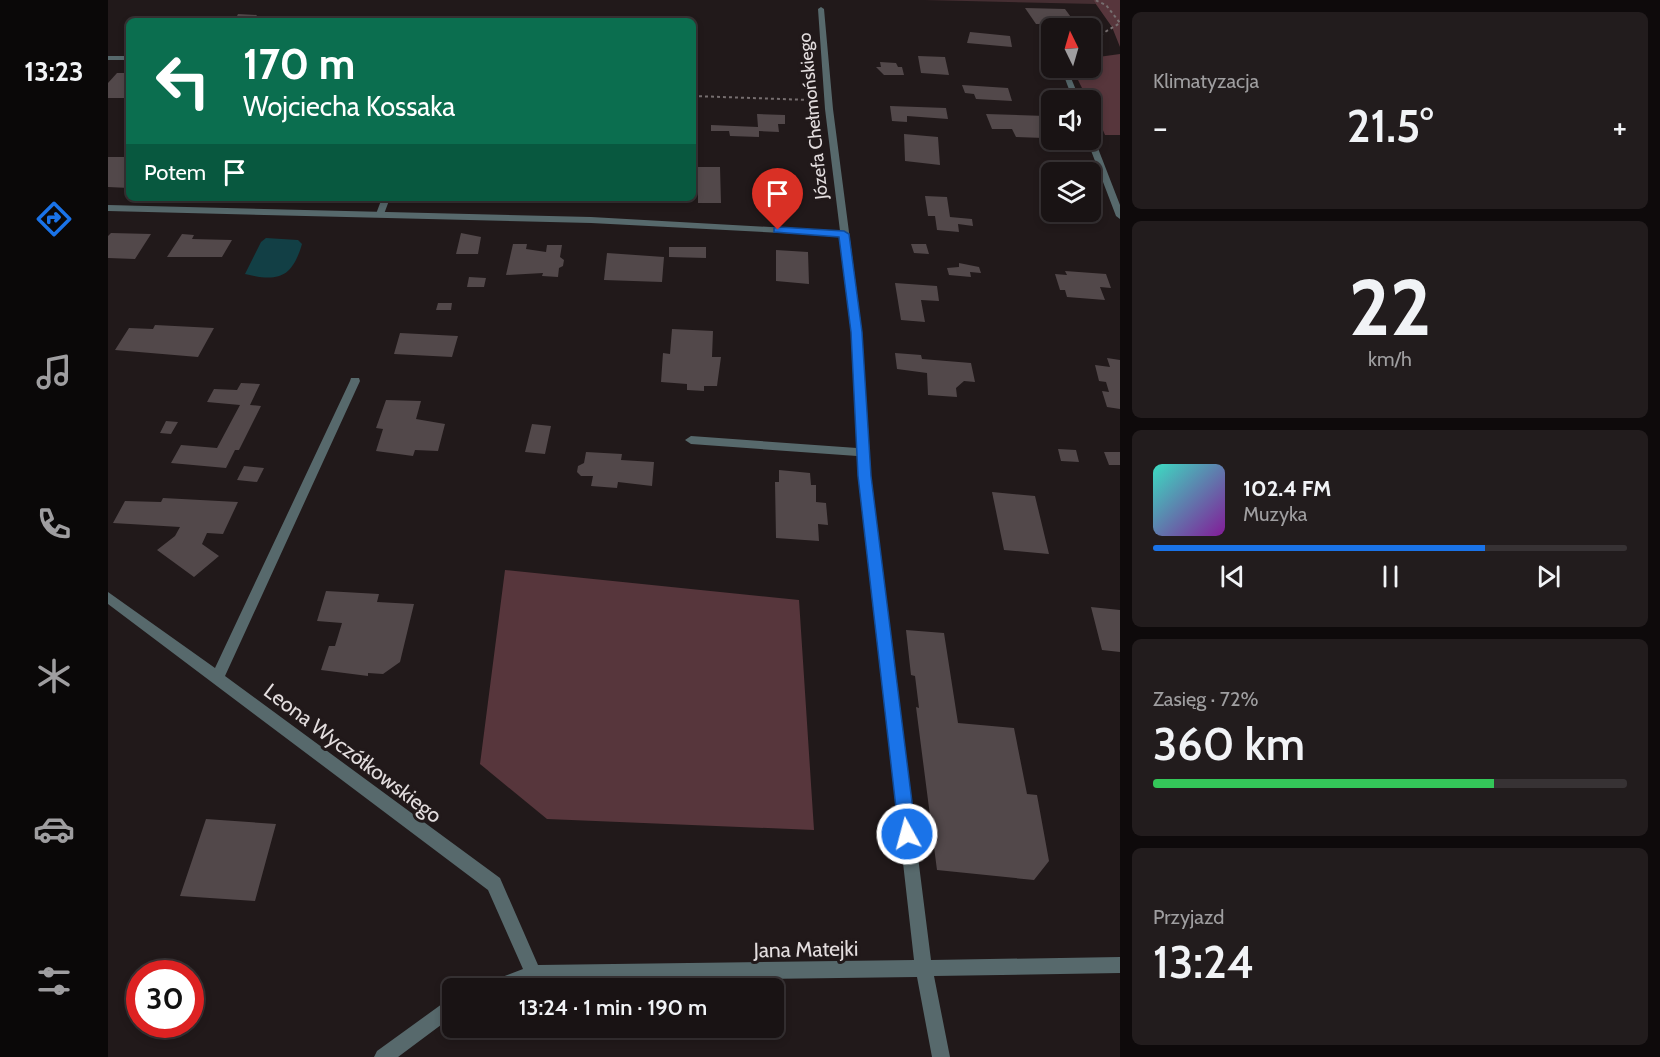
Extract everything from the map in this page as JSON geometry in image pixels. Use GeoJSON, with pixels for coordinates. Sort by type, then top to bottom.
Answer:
{"type":"FeatureCollection","features":[{"type":"Feature","properties":{"kind":"street","name":"Józefa Chełmońskiego"},"geometry":{"type":"LineString","coordinates":[[820,9],[828,100],[857,332],[862,452],[924,970],[941,1057]]}},
{"type":"Feature","properties":{"kind":"street"},"geometry":{"type":"LineString","coordinates":[[108,58],[126,58]]}},
{"type":"Feature","properties":{"kind":"street"},"geometry":{"type":"LineString","coordinates":[[1095,150],[1120,216]]}},
{"type":"Feature","properties":{"kind":"street"},"geometry":{"type":"LineString","coordinates":[[380,214],[385,201]]}},
{"type":"Feature","properties":{"kind":"street"},"geometry":{"type":"LineString","coordinates":[[108,208],[591,220],[844,234]]}},
{"type":"Feature","properties":{"kind":"street"},"geometry":{"type":"LineString","coordinates":[[218,678],[354,381]]}},
{"type":"Feature","properties":{"kind":"street"},"geometry":{"type":"LineString","coordinates":[[691,440],[862,452]]}},
{"type":"Feature","properties":{"kind":"street","name":"Leona Wyczółkowskiego"},"geometry":{"type":"LineString","coordinates":[[108,597],[494,885],[533,974]]}},
{"type":"Feature","properties":{"kind":"street","name":"Jana Matejki"},"geometry":{"type":"LineString","coordinates":[[522,978],[533,974],[924,970],[1120,965]]}},
{"type":"Feature","properties":{"kind":"street"},"geometry":{"type":"LineString","coordinates":[[383,1057],[442,1013]]}},
{"type":"Feature","properties":{"kind":"path"},"geometry":{"type":"LineString","coordinates":[[1095,0],[1114,12],[1118,19],[1119,25],[1101,36]]}},
{"type":"Feature","properties":{"kind":"path"},"geometry":{"type":"LineString","coordinates":[[696,96],[828,100]]}},
{"type":"Feature","properties":{"kind":"shaded area"},"geometry":{"type":"Polygon","coordinates":[[[924,0],[1093,0],[1096,4],[924,0]]]}},
{"type":"Feature","properties":{"kind":"shaded area"},"geometry":{"type":"Polygon","coordinates":[[[1093,0],[1120,0],[1120,47],[1112,27],[1093,0]]]}},
{"type":"Feature","properties":{"kind":"shaded area"},"geometry":{"type":"Polygon","coordinates":[[[1120,54],[1120,135],[1105,135],[1101,126],[1101,90],[1083,90],[1077,78],[1101,78],[1101,57],[1120,54]]]}},
{"type":"Feature","properties":{"kind":"shaded area"},"geometry":{"type":"Polygon","coordinates":[[[505,570],[799,600],[814,830],[547,819],[480,764],[505,570]]]}},
{"type":"Feature","properties":{"kind":"water"},"geometry":{"type":"Polygon","coordinates":[[[266,238],[298,240],[302,244],[294,264],[288,271],[275,277],[245,274],[261,242],[266,238]]]}},
{"type":"Feature","properties":{"kind":"building"},"geometry":{"type":"Polygon","coordinates":[[[1025,8],[1065,9],[1072,18],[1041,18],[1041,24],[1036,24],[1025,8]]]}},
{"type":"Feature","properties":{"kind":"building"},"geometry":{"type":"Polygon","coordinates":[[[238,14],[257,15],[255,18],[236,18],[238,14]]]}},
{"type":"Feature","properties":{"kind":"building"},"geometry":{"type":"Polygon","coordinates":[[[970,32],[1010,36],[1012,47],[967,43],[970,32]]]}},
{"type":"Feature","properties":{"kind":"building"},"geometry":{"type":"Polygon","coordinates":[[[918,56],[945,57],[949,75],[921,73],[918,56]]]}},
{"type":"Feature","properties":{"kind":"building"},"geometry":{"type":"Polygon","coordinates":[[[880,62],[896,63],[898,67],[902,67],[904,75],[884,75],[876,67],[881,67],[880,62]]]}},
{"type":"Feature","properties":{"kind":"building"},"geometry":{"type":"Polygon","coordinates":[[[117,73],[126,73],[126,98],[108,98],[108,83],[117,73]]]}},
{"type":"Feature","properties":{"kind":"building"},"geometry":{"type":"Polygon","coordinates":[[[962,85],[1008,88],[1012,101],[976,99],[974,94],[965,93],[962,85]]]}},
{"type":"Feature","properties":{"kind":"building"},"geometry":{"type":"Polygon","coordinates":[[[890,106],[946,108],[948,119],[907,116],[907,122],[892,121],[890,106]]]}},
{"type":"Feature","properties":{"kind":"building"},"geometry":{"type":"Polygon","coordinates":[[[757,114],[785,115],[785,124],[778,124],[779,132],[759,131],[759,137],[730,136],[729,131],[711,131],[711,125],[758,127],[757,114]]]}},
{"type":"Feature","properties":{"kind":"building"},"geometry":{"type":"Polygon","coordinates":[[[986,114],[1041,116],[1041,138],[1016,137],[1012,129],[992,129],[986,114]]]}},
{"type":"Feature","properties":{"kind":"building"},"geometry":{"type":"Polygon","coordinates":[[[904,134],[938,137],[940,165],[905,161],[904,134]]]}},
{"type":"Feature","properties":{"kind":"building"},"geometry":{"type":"Polygon","coordinates":[[[108,157],[126,157],[126,188],[108,187],[108,157]]]}},
{"type":"Feature","properties":{"kind":"building"},"geometry":{"type":"Polygon","coordinates":[[[696,167],[720,167],[721,203],[698,203],[698,192],[696,192],[696,167]]]}},
{"type":"Feature","properties":{"kind":"building"},"geometry":{"type":"Polygon","coordinates":[[[925,196],[947,197],[950,217],[972,219],[973,226],[958,224],[959,232],[937,230],[935,216],[928,216],[925,196]]]}},
{"type":"Feature","properties":{"kind":"building"},"geometry":{"type":"Polygon","coordinates":[[[111,233],[151,234],[135,259],[108,258],[108,236],[111,233]]]}},
{"type":"Feature","properties":{"kind":"building"},"geometry":{"type":"Polygon","coordinates":[[[461,233],[481,237],[478,254],[456,254],[461,233]]]}},
{"type":"Feature","properties":{"kind":"building"},"geometry":{"type":"Polygon","coordinates":[[[182,234],[194,235],[192,239],[232,240],[222,257],[167,257],[182,234]]]}},
{"type":"Feature","properties":{"kind":"building"},"geometry":{"type":"Polygon","coordinates":[[[513,244],[527,244],[526,249],[546,252],[547,245],[562,245],[560,257],[564,260],[563,266],[559,268],[558,277],[542,276],[543,273],[506,275],[513,244]]]}},
{"type":"Feature","properties":{"kind":"building"},"geometry":{"type":"Polygon","coordinates":[[[911,244],[926,244],[929,254],[914,253],[911,244]]]}},
{"type":"Feature","properties":{"kind":"building"},"geometry":{"type":"Polygon","coordinates":[[[669,247],[706,247],[706,258],[669,257],[669,247]]]}},
{"type":"Feature","properties":{"kind":"building"},"geometry":{"type":"Polygon","coordinates":[[[776,250],[808,252],[809,284],[776,281],[776,250]]]}},
{"type":"Feature","properties":{"kind":"building"},"geometry":{"type":"Polygon","coordinates":[[[607,253],[664,257],[662,282],[604,280],[607,253]]]}},
{"type":"Feature","properties":{"kind":"building"},"geometry":{"type":"Polygon","coordinates":[[[959,263],[979,267],[981,273],[970,272],[971,277],[949,275],[947,268],[959,267],[959,263]]]}},
{"type":"Feature","properties":{"kind":"building"},"geometry":{"type":"Polygon","coordinates":[[[1065,271],[1106,274],[1111,288],[1100,287],[1105,300],[1067,297],[1065,290],[1060,290],[1055,274],[1067,275],[1065,271]]]}},
{"type":"Feature","properties":{"kind":"building"},"geometry":{"type":"Polygon","coordinates":[[[469,277],[486,278],[484,287],[467,287],[469,277]]]}},
{"type":"Feature","properties":{"kind":"building"},"geometry":{"type":"Polygon","coordinates":[[[895,283],[937,286],[939,301],[921,300],[925,322],[901,320],[895,283]]]}},
{"type":"Feature","properties":{"kind":"building"},"geometry":{"type":"Polygon","coordinates":[[[438,303],[452,303],[451,310],[436,310],[438,303]]]}},
{"type":"Feature","properties":{"kind":"building"},"geometry":{"type":"Polygon","coordinates":[[[155,325],[214,328],[198,357],[115,350],[129,328],[153,329],[155,325]]]}},
{"type":"Feature","properties":{"kind":"building"},"geometry":{"type":"Polygon","coordinates":[[[672,329],[713,331],[712,357],[721,357],[717,386],[704,386],[704,391],[687,390],[687,384],[661,382],[663,353],[670,354],[672,329]]]}},
{"type":"Feature","properties":{"kind":"building"},"geometry":{"type":"Polygon","coordinates":[[[400,333],[458,336],[452,357],[394,354],[400,333]]]}},
{"type":"Feature","properties":{"kind":"building"},"geometry":{"type":"Polygon","coordinates":[[[895,353],[921,355],[922,359],[971,363],[975,382],[964,381],[956,388],[957,397],[928,395],[927,373],[897,369],[895,353]]]}},
{"type":"Feature","properties":{"kind":"building"},"geometry":{"type":"Polygon","coordinates":[[[1107,358],[1120,360],[1120,409],[1107,407],[1102,391],[1109,392],[1106,382],[1099,381],[1095,365],[1110,367],[1107,358]]]}},
{"type":"Feature","properties":{"kind":"building"},"geometry":{"type":"Polygon","coordinates":[[[241,383],[260,384],[250,405],[261,406],[239,450],[235,450],[226,468],[171,463],[181,445],[217,448],[240,405],[207,402],[214,389],[237,390],[241,383]]]}},
{"type":"Feature","properties":{"kind":"building"},"geometry":{"type":"Polygon","coordinates":[[[386,400],[421,401],[416,419],[445,424],[438,451],[415,450],[413,456],[376,451],[383,429],[376,428],[386,400]]]}},
{"type":"Feature","properties":{"kind":"building"},"geometry":{"type":"Polygon","coordinates":[[[166,421],[178,422],[171,434],[160,433],[166,421]]]}},
{"type":"Feature","properties":{"kind":"building"},"geometry":{"type":"Polygon","coordinates":[[[532,424],[551,426],[545,454],[525,452],[532,424]]]}},
{"type":"Feature","properties":{"kind":"building"},"geometry":{"type":"Polygon","coordinates":[[[1058,449],[1076,450],[1079,462],[1061,461],[1058,449]]]}},
{"type":"Feature","properties":{"kind":"building"},"geometry":{"type":"Polygon","coordinates":[[[586,452],[622,454],[621,460],[654,462],[652,486],[618,482],[617,488],[591,486],[593,476],[581,476],[577,472],[578,466],[584,463],[586,452]]]}},
{"type":"Feature","properties":{"kind":"building"},"geometry":{"type":"Polygon","coordinates":[[[1104,452],[1120,452],[1120,465],[1109,465],[1104,452]]]}},
{"type":"Feature","properties":{"kind":"building"},"geometry":{"type":"Polygon","coordinates":[[[244,466],[264,468],[257,482],[237,480],[244,466]]]}},
{"type":"Feature","properties":{"kind":"building"},"geometry":{"type":"Polygon","coordinates":[[[779,470],[810,473],[811,485],[816,485],[816,502],[826,503],[828,525],[818,524],[819,541],[776,538],[775,482],[779,482],[779,470]]]}},
{"type":"Feature","properties":{"kind":"building"},"geometry":{"type":"Polygon","coordinates":[[[992,492],[1035,496],[1049,554],[1004,550],[992,492]]]}},
{"type":"Feature","properties":{"kind":"building"},"geometry":{"type":"Polygon","coordinates":[[[163,498],[238,502],[223,534],[207,533],[202,544],[219,556],[194,577],[157,550],[175,536],[180,527],[113,523],[125,501],[161,502],[163,498]]]}},
{"type":"Feature","properties":{"kind":"building"},"geometry":{"type":"Polygon","coordinates":[[[326,591],[379,594],[377,602],[414,604],[400,662],[383,674],[368,673],[368,676],[321,670],[329,646],[335,646],[342,623],[317,621],[326,591]]]}},
{"type":"Feature","properties":{"kind":"building"},"geometry":{"type":"Polygon","coordinates":[[[1091,607],[1120,610],[1120,652],[1102,650],[1091,607]]]}},
{"type":"Feature","properties":{"kind":"building"},"geometry":{"type":"Polygon","coordinates":[[[906,630],[944,633],[958,723],[1014,728],[1027,794],[1037,795],[1049,861],[1034,880],[937,870],[916,707],[919,708],[915,676],[911,675],[906,630]]]}},
{"type":"Feature","properties":{"kind":"building"},"geometry":{"type":"Polygon","coordinates":[[[206,819],[276,824],[255,901],[180,896],[206,819]]]}},
{"type":"Feature","properties":{"kind":"route"},"geometry":{"type":"LineString","coordinates":[[778,230],[844,234],[857,332],[864,476],[907,834]]}}]}
